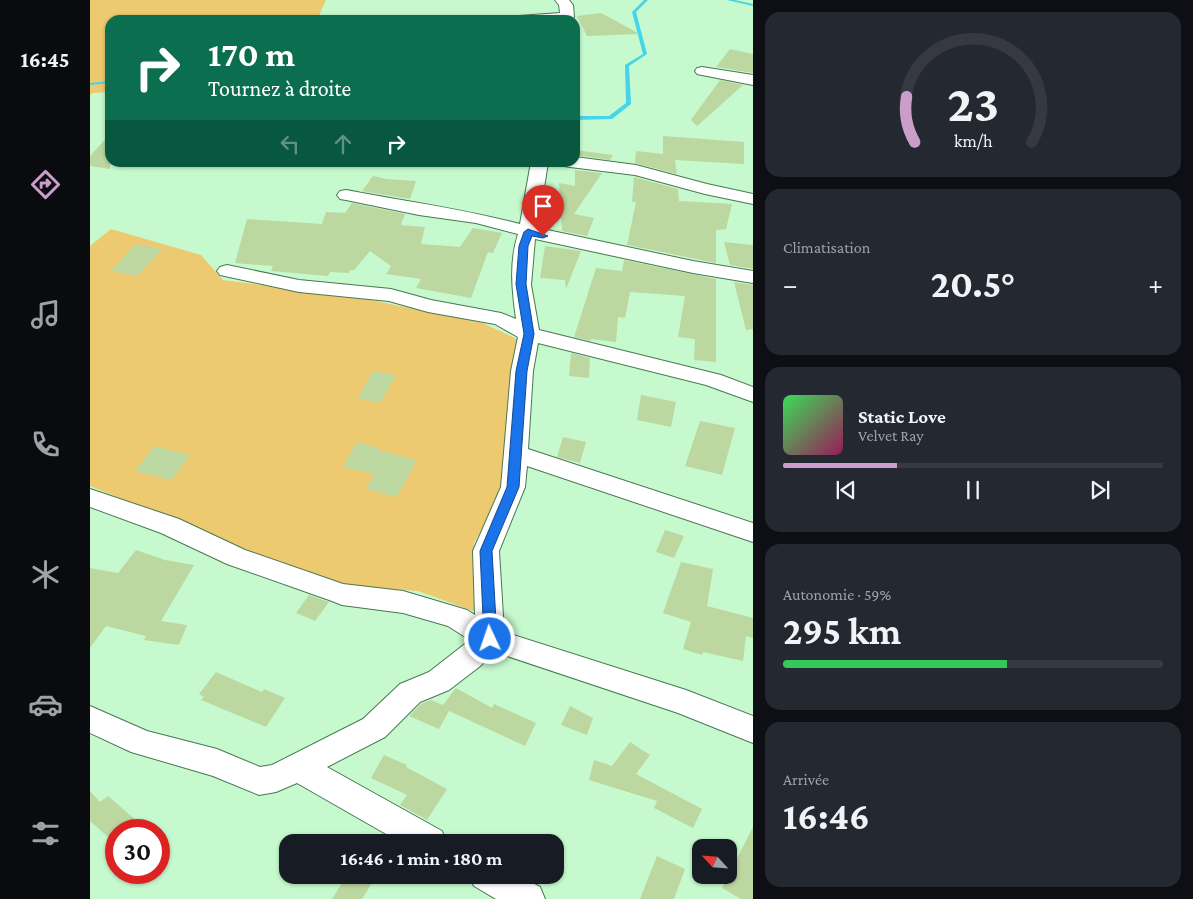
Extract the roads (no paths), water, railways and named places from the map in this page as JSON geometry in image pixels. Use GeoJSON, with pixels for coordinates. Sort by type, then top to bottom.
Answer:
{"type":"FeatureCollection","features":[{"type":"Feature","properties":{"kind":"street"},"geometry":{"type":"LineString","coordinates":[[562,0],[566,5],[567,15]]}},
{"type":"Feature","properties":{"kind":"street"},"geometry":{"type":"LineString","coordinates":[[702,71],[753,80]]}},
{"type":"Feature","properties":{"kind":"street"},"geometry":{"type":"LineString","coordinates":[[580,163],[636,170],[705,189],[753,199]]}},
{"type":"Feature","properties":{"kind":"street"},"geometry":{"type":"LineString","coordinates":[[90,719],[142,743],[217,762],[260,781],[276,778],[374,728],[410,693],[439,681],[469,659],[490,639],[486,551],[513,487],[522,371],[529,334],[521,284],[524,246],[539,167]]}},
{"type":"Feature","properties":{"kind":"street"},"geometry":{"type":"LineString","coordinates":[[346,195],[419,210],[478,218],[528,232],[693,268],[753,277]]}},
{"type":"Feature","properties":{"kind":"street"},"geometry":{"type":"LineString","coordinates":[[227,271],[299,286],[390,295],[428,306],[501,319],[529,334],[713,380],[753,395]]}},
{"type":"Feature","properties":{"kind":"street"},"geometry":{"type":"LineString","coordinates":[[516,454],[753,533]]}},
{"type":"Feature","properties":{"kind":"street"},"geometry":{"type":"LineString","coordinates":[[90,498],[170,526],[236,557],[342,594],[403,602],[457,618],[490,639],[686,702],[753,730]]}},
{"type":"Feature","properties":{"kind":"street"},"geometry":{"type":"LineString","coordinates":[[298,767],[416,834]]}},
{"type":"Feature","properties":{"kind":"street"},"geometry":{"type":"LineString","coordinates":[[502,884],[528,899]]}},
{"type":"Feature","properties":{"kind":"waterway"},"geometry":{"type":"LineString","coordinates":[[580,118],[610,118],[629,104],[627,65],[645,54],[634,12],[646,0]]}},
{"type":"Feature","properties":{"kind":"waterway"},"geometry":{"type":"LineString","coordinates":[[729,0],[753,5]]}},
{"type":"Feature","properties":{"kind":"waterway"},"geometry":{"type":"LineString","coordinates":[[90,84],[105,82]]}}]}
